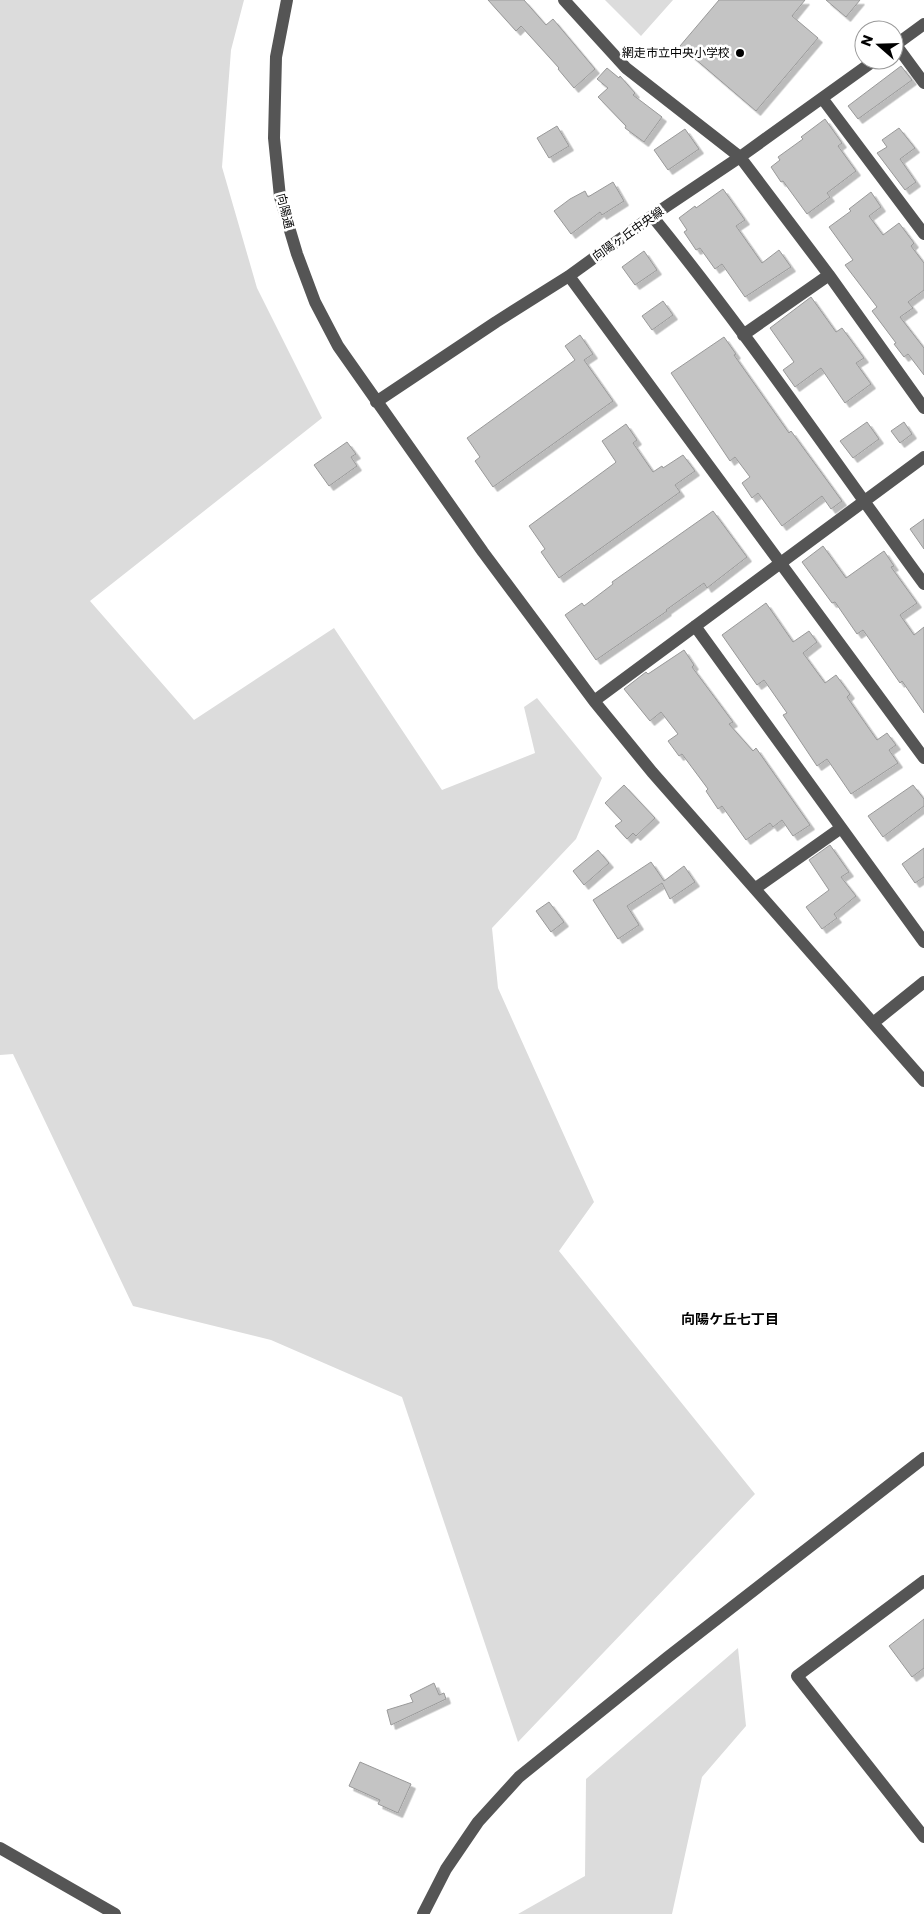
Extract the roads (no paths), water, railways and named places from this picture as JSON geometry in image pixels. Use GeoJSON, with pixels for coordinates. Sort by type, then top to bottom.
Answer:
{"type":"FeatureCollection","features":[{"type":"Feature","properties":{"kind":"street","name":"向陽通"},"geometry":{"type":"LineString","coordinates":[[287,0],[276,57],[274,138],[280,197],[297,254],[315,302],[338,346],[483,552],[594,701],[652,772],[924,1081]]}},
{"type":"Feature","properties":{"kind":"street"},"geometry":{"type":"LineString","coordinates":[[564,0],[626,68],[740,157],[922,401]]}},
{"type":"Feature","properties":{"kind":"street"},"geometry":{"type":"LineString","coordinates":[[904,38],[924,24]]}},
{"type":"Feature","properties":{"kind":"street"},"geometry":{"type":"LineString","coordinates":[[904,57],[924,83]]}},
{"type":"Feature","properties":{"kind":"street","name":"向陽ヶ丘中央線"},"geometry":{"type":"LineString","coordinates":[[376,402],[569,276],[861,70]]}},
{"type":"Feature","properties":{"kind":"street"},"geometry":{"type":"LineString","coordinates":[[822,98],[924,234]]}},
{"type":"Feature","properties":{"kind":"street"},"geometry":{"type":"LineString","coordinates":[[652,216],[687,259],[924,584]]}},
{"type":"Feature","properties":{"kind":"street"},"geometry":{"type":"LineString","coordinates":[[743,335],[829,275]]}},
{"type":"Feature","properties":{"kind":"street"},"geometry":{"type":"LineString","coordinates":[[569,276],[924,758]]}},
{"type":"Feature","properties":{"kind":"street"},"geometry":{"type":"LineString","coordinates":[[594,701],[924,457]]}},
{"type":"Feature","properties":{"kind":"street"},"geometry":{"type":"LineString","coordinates":[[695,626],[924,942]]}},
{"type":"Feature","properties":{"kind":"street"},"geometry":{"type":"LineString","coordinates":[[756,888],[841,828]]}},
{"type":"Feature","properties":{"kind":"street"},"geometry":{"type":"LineString","coordinates":[[873,1023],[924,982]]}},
{"type":"Feature","properties":{"kind":"street"},"geometry":{"type":"LineString","coordinates":[[422,1914],[446,1869],[478,1822],[519,1777],[668,1657],[924,1458]]}},
{"type":"Feature","properties":{"kind":"street"},"geometry":{"type":"LineString","coordinates":[[924,1581],[797,1676],[924,1837]]}},
{"type":"Feature","properties":{"kind":"street"},"geometry":{"type":"LineString","coordinates":[[0,1848],[115,1914]]}},
{"type":"Feature","properties":{"kind":"place","name":"網走市立中央小学校"},"geometry":{"type":"Point","coordinates":[740,53]}},
{"type":"Feature","properties":{"kind":"district","name":"向陽ケ丘七丁目"},"geometry":{"type":"Point","coordinates":[730,1319]}}]}
